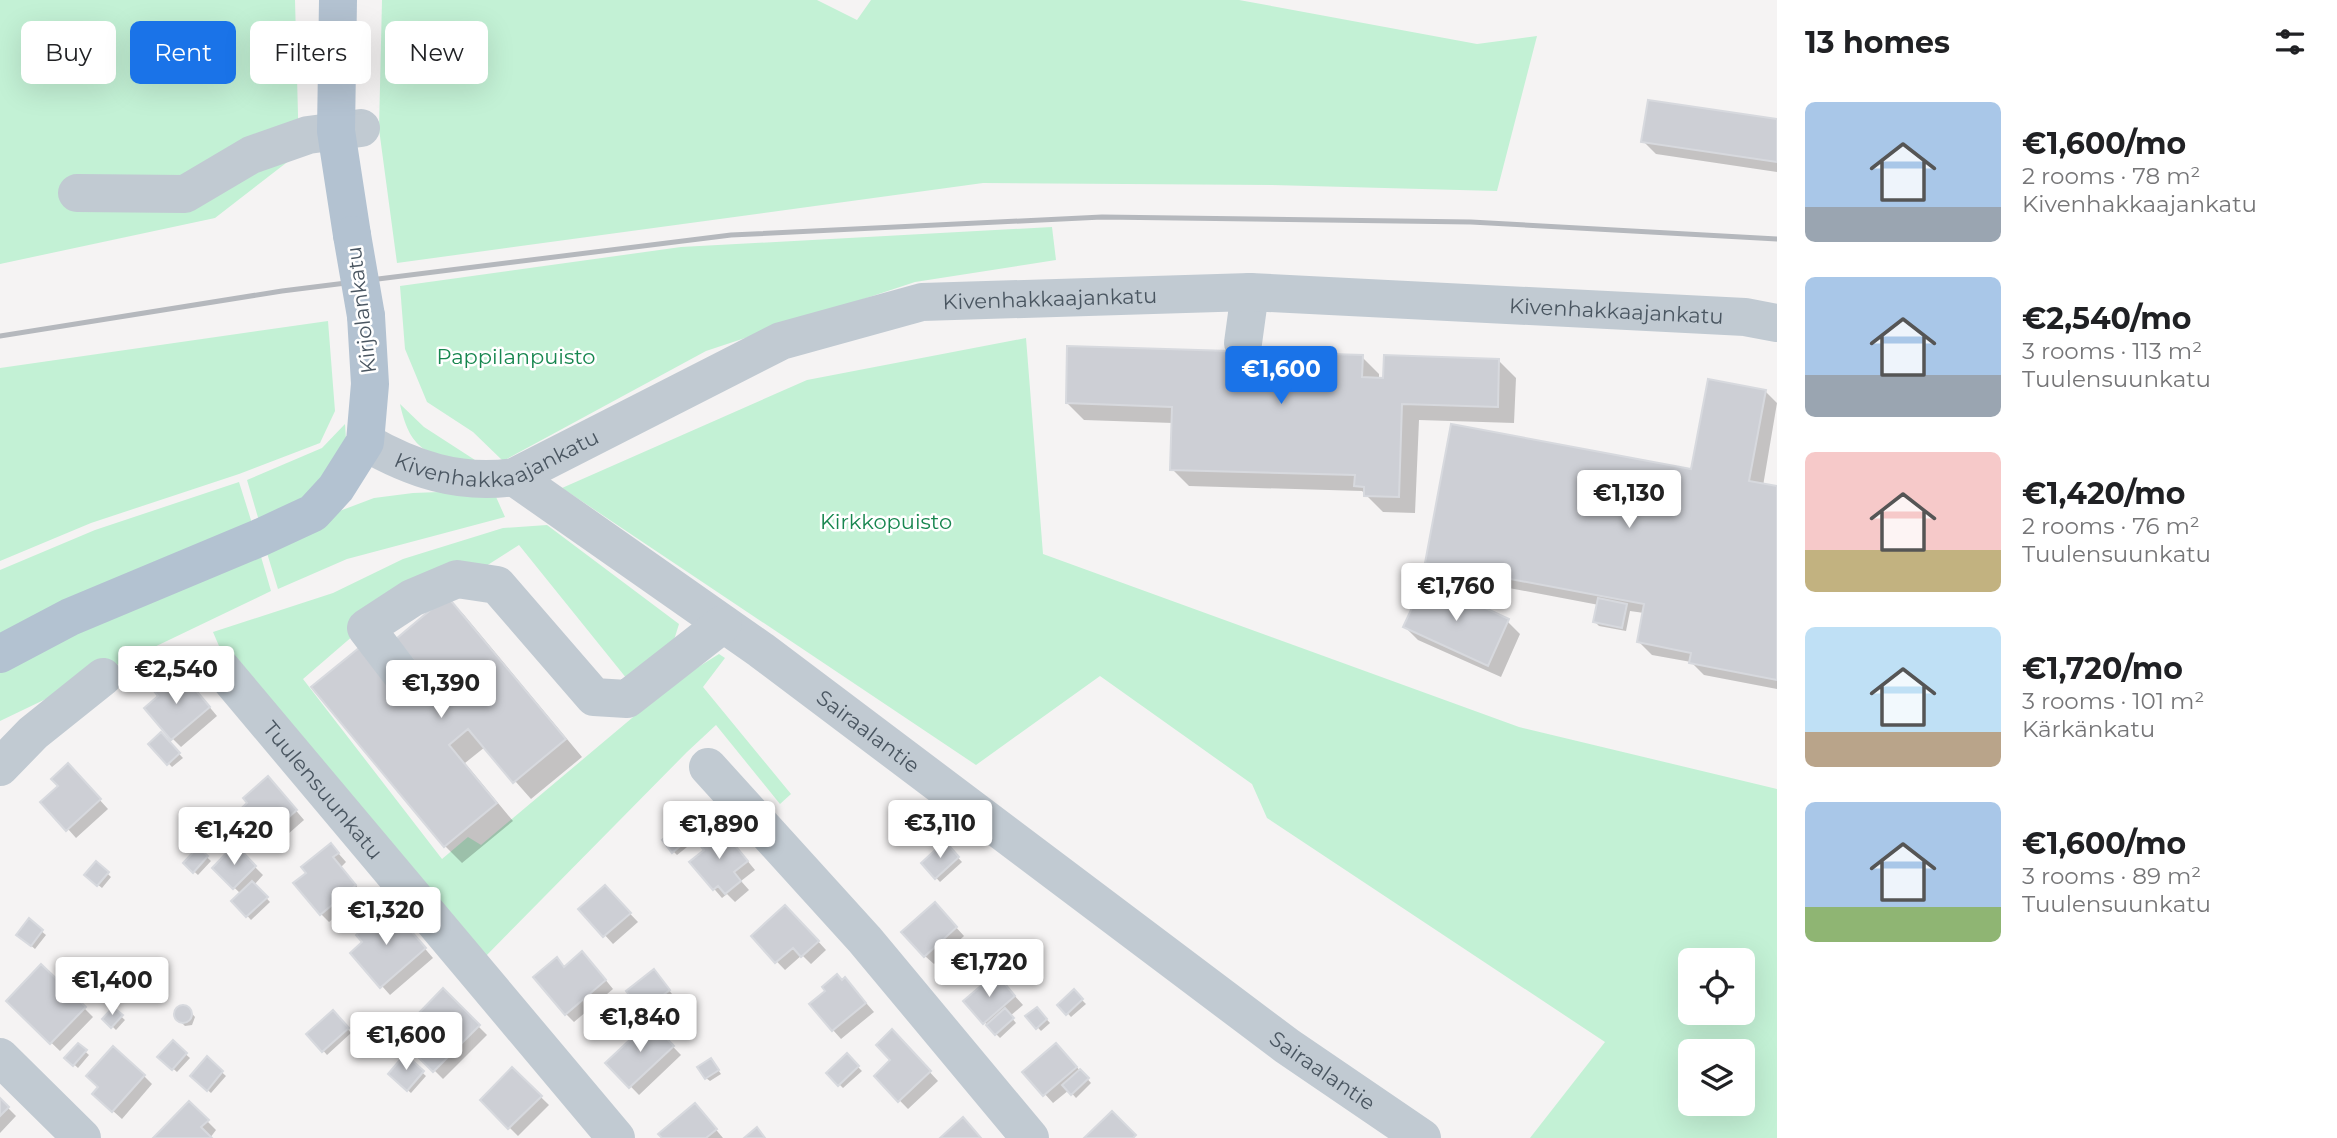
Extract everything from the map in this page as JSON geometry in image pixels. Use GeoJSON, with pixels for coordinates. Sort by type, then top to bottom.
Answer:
{"type":"FeatureCollection","features":[{"type":"Feature","properties":{"kind":"main road","name":"Kirjolankatu"},"geometry":{"type":"LineString","coordinates":[[0,654],[70,617],[313,513],[336,488],[365,442],[370,384],[366,316],[352,235],[349,130],[338,0]]}},
{"type":"Feature","properties":{"kind":"street"},"geometry":{"type":"LineString","coordinates":[[77,193],[185,194],[251,155],[307,135],[349,130]]}},
{"type":"Feature","properties":{"kind":"street"},"geometry":{"type":"LineString","coordinates":[[1243,343],[1250,292]]}},
{"type":"Feature","properties":{"kind":"street","name":"Kivenhakkaajankatu"},"geometry":{"type":"LineString","coordinates":[[365,442],[397,460],[426,470],[494,480],[514,477],[781,341],[922,302],[1250,292],[1745,317],[1777,323]]}},
{"type":"Feature","properties":{"kind":"street","name":"Sairaalantie"},"geometry":{"type":"LineString","coordinates":[[514,477],[723,624],[1287,1046],[1422,1138]]}},
{"type":"Feature","properties":{"kind":"street"},"geometry":{"type":"LineString","coordinates":[[408,682],[366,628],[412,598],[457,579],[497,585],[594,697],[627,699],[723,624]]}},
{"type":"Feature","properties":{"kind":"street","name":"Tuulensuunkatu"},"geometry":{"type":"LineString","coordinates":[[220,668],[616,1138]]}},
{"type":"Feature","properties":{"kind":"street"},"geometry":{"type":"LineString","coordinates":[[0,767],[33,733],[103,677]]}},
{"type":"Feature","properties":{"kind":"street"},"geometry":{"type":"LineString","coordinates":[[708,767],[865,940],[1030,1138]]}},
{"type":"Feature","properties":{"kind":"street"},"geometry":{"type":"LineString","coordinates":[[0,1057],[82,1138]]}},
{"type":"Feature","properties":{"kind":"green space"},"geometry":{"type":"Polygon","coordinates":[[[0,0],[295,0],[296,21],[250,21],[250,84],[297,84],[299,153],[215,218],[0,264],[0,0]]]}},
{"type":"Feature","properties":{"kind":"green space"},"geometry":{"type":"Polygon","coordinates":[[[382,0],[817,0],[857,20],[871,0],[1239,0],[1477,44],[1537,36],[1497,191],[1272,185],[983,183],[397,263],[379,129],[382,0]]]}},
{"type":"Feature","properties":{"kind":"green space","name":"Pappilanpuisto"},"geometry":{"type":"Polygon","coordinates":[[[1052,227],[1056,260],[915,282],[706,351],[503,461],[473,432],[427,402],[405,349],[400,286],[681,247],[1052,227]]]}},
{"type":"Feature","properties":{"kind":"green space"},"geometry":{"type":"Polygon","coordinates":[[[328,321],[335,411],[320,443],[239,474],[91,523],[0,561],[0,368],[328,321]]]}},
{"type":"Feature","properties":{"kind":"green space","name":"Kirkkopuisto"},"geometry":{"type":"Polygon","coordinates":[[[1026,338],[1043,554],[1519,727],[1777,789],[1777,1138],[1530,1138],[1605,1042],[1267,818],[1252,784],[1100,676],[976,765],[562,488],[807,380],[1026,338]]]}},
{"type":"Feature","properties":{"kind":"green space"},"geometry":{"type":"Polygon","coordinates":[[[400,404],[424,427],[475,460],[475,467],[434,454],[417,443],[410,433],[400,404]]]}},
{"type":"Feature","properties":{"kind":"green space"},"geometry":{"type":"Polygon","coordinates":[[[345,424],[347,454],[331,481],[262,531],[247,480],[322,448],[345,424]]]}},
{"type":"Feature","properties":{"kind":"green space"},"geometry":{"type":"Polygon","coordinates":[[[239,482],[256,536],[0,648],[0,570],[95,530],[239,482]]]}},
{"type":"Feature","properties":{"kind":"green space"},"geometry":{"type":"Polygon","coordinates":[[[493,490],[505,517],[347,559],[278,589],[263,540],[374,498],[413,493],[493,490]]]}},
{"type":"Feature","properties":{"kind":"green space"},"geometry":{"type":"Polygon","coordinates":[[[547,525],[679,624],[674,640],[627,679],[519,545],[472,575],[398,597],[303,679],[442,859],[468,837],[481,845],[676,681],[719,654],[725,658],[703,687],[791,794],[780,804],[716,725],[481,961],[225,660],[213,632],[333,593],[403,559],[503,528],[547,525]]]}},
{"type":"Feature","properties":{"kind":"green space"},"geometry":{"type":"Polygon","coordinates":[[[257,543],[271,591],[0,721],[0,662],[257,543]]]}},
{"type":"Feature","properties":{"kind":"building"},"geometry":{"type":"Polygon","coordinates":[[[1648,100],[1777,119],[1777,162],[1641,142],[1648,100]]]}},
{"type":"Feature","properties":{"kind":"building"},"geometry":{"type":"Polygon","coordinates":[[[1067,346],[1363,355],[1362,377],[1383,378],[1384,355],[1499,359],[1498,407],[1402,404],[1399,497],[1364,496],[1364,487],[1354,486],[1355,475],[1170,470],[1172,407],[1066,403],[1067,346]]]}},
{"type":"Feature","properties":{"kind":"building"},"geometry":{"type":"Polygon","coordinates":[[[1708,379],[1766,390],[1749,481],[1777,486],[1777,680],[1689,663],[1691,653],[1637,642],[1644,604],[1425,563],[1451,424],[1691,469],[1708,379]]]}},
{"type":"Feature","properties":{"kind":"building"},"geometry":{"type":"Polygon","coordinates":[[[1425,580],[1509,619],[1488,666],[1403,627],[1425,580]]]}},
{"type":"Feature","properties":{"kind":"building"},"geometry":{"type":"Polygon","coordinates":[[[447,596],[566,739],[513,783],[468,729],[449,745],[497,803],[444,847],[311,687],[359,648],[407,705],[433,684],[396,639],[447,596]]]}},
{"type":"Feature","properties":{"kind":"building"},"geometry":{"type":"Polygon","coordinates":[[[1598,598],[1627,604],[1622,628],[1593,622],[1598,598]]]}},
{"type":"Feature","properties":{"kind":"building"},"geometry":{"type":"Polygon","coordinates":[[[171,675],[176,681],[183,675],[210,707],[171,740],[144,708],[158,696],[153,690],[171,675]]]}},
{"type":"Feature","properties":{"kind":"building"},"geometry":{"type":"Polygon","coordinates":[[[161,732],[180,753],[167,765],[148,744],[161,732]]]}},
{"type":"Feature","properties":{"kind":"building"},"geometry":{"type":"Polygon","coordinates":[[[68,763],[101,799],[66,831],[40,802],[58,786],[51,779],[68,763]]]}},
{"type":"Feature","properties":{"kind":"building"},"geometry":{"type":"Polygon","coordinates":[[[268,776],[297,810],[261,842],[236,813],[247,803],[243,798],[268,776]]]}},
{"type":"Feature","properties":{"kind":"building"},"geometry":{"type":"Polygon","coordinates":[[[719,826],[748,861],[734,872],[741,881],[725,894],[718,886],[713,890],[689,862],[704,850],[698,843],[719,826]]]}},
{"type":"Feature","properties":{"kind":"building"},"geometry":{"type":"Polygon","coordinates":[[[675,829],[685,842],[672,853],[662,840],[675,829]]]}},
{"type":"Feature","properties":{"kind":"building"},"geometry":{"type":"Polygon","coordinates":[[[945,841],[959,857],[935,879],[921,863],[945,841]]]}},
{"type":"Feature","properties":{"kind":"building"},"geometry":{"type":"Polygon","coordinates":[[[331,843],[339,853],[333,857],[356,885],[320,915],[293,883],[306,873],[301,867],[331,843]]]}},
{"type":"Feature","properties":{"kind":"building"},"geometry":{"type":"Polygon","coordinates":[[[235,844],[256,866],[233,889],[212,868],[235,844]]]}},
{"type":"Feature","properties":{"kind":"building"},"geometry":{"type":"Polygon","coordinates":[[[198,847],[208,856],[193,873],[183,863],[198,847]]]}},
{"type":"Feature","properties":{"kind":"building"},"geometry":{"type":"Polygon","coordinates":[[[96,861],[109,872],[97,886],[84,875],[96,861]]]}},
{"type":"Feature","properties":{"kind":"building"},"geometry":{"type":"Polygon","coordinates":[[[252,881],[268,897],[246,917],[231,901],[252,881]]]}},
{"type":"Feature","properties":{"kind":"building"},"geometry":{"type":"Polygon","coordinates":[[[605,885],[631,913],[603,937],[578,909],[605,885]]]}},
{"type":"Feature","properties":{"kind":"building"},"geometry":{"type":"Polygon","coordinates":[[[935,902],[957,927],[924,957],[901,932],[935,902]]]}},
{"type":"Feature","properties":{"kind":"building"},"geometry":{"type":"Polygon","coordinates":[[[785,905],[819,941],[801,957],[793,948],[775,963],[751,936],[785,905]]]}},
{"type":"Feature","properties":{"kind":"building"},"geometry":{"type":"Polygon","coordinates":[[[389,906],[426,948],[380,988],[350,953],[362,942],[356,935],[389,906]]]}},
{"type":"Feature","properties":{"kind":"building"},"geometry":{"type":"Polygon","coordinates":[[[29,918],[43,930],[31,946],[16,935],[29,918]]]}},
{"type":"Feature","properties":{"kind":"building"},"geometry":{"type":"Polygon","coordinates":[[[582,951],[606,980],[565,1015],[533,977],[557,957],[564,967],[582,951]]]}},
{"type":"Feature","properties":{"kind":"building"},"geometry":{"type":"Polygon","coordinates":[[[41,964],[86,1007],[50,1044],[6,1001],[41,964]]]}},
{"type":"Feature","properties":{"kind":"building"},"geometry":{"type":"Polygon","coordinates":[[[654,969],[670,990],[641,1011],[626,991],[654,969]]]}},
{"type":"Feature","properties":{"kind":"building"},"geometry":{"type":"Polygon","coordinates":[[[996,973],[1015,996],[983,1024],[963,1001],[996,973]]]}},
{"type":"Feature","properties":{"kind":"building"},"geometry":{"type":"Polygon","coordinates":[[[837,974],[842,980],[845,977],[866,1003],[832,1031],[809,1004],[825,991],[822,987],[837,974]]]}},
{"type":"Feature","properties":{"kind":"building"},"geometry":{"type":"Polygon","coordinates":[[[443,988],[480,1025],[433,1072],[410,1049],[426,1033],[413,1019],[443,988]]]}},
{"type":"Feature","properties":{"kind":"building"},"geometry":{"type":"Polygon","coordinates":[[[1074,989],[1083,999],[1066,1015],[1057,1005],[1074,989]]]}},
{"type":"Feature","properties":{"kind":"building"},"geometry":{"type":"Polygon","coordinates":[[[183,1005],[189,1008],[192,1014],[189,1020],[183,1023],[177,1020],[174,1014],[177,1008],[183,1005]]]}},
{"type":"Feature","properties":{"kind":"building"},"geometry":{"type":"Polygon","coordinates":[[[113,1007],[123,1015],[111,1028],[102,1019],[113,1007]]]}},
{"type":"Feature","properties":{"kind":"building"},"geometry":{"type":"Polygon","coordinates":[[[1037,1007],[1047,1019],[1036,1029],[1025,1016],[1037,1007]]]}},
{"type":"Feature","properties":{"kind":"building"},"geometry":{"type":"Polygon","coordinates":[[[1005,1008],[1014,1018],[995,1035],[986,1025],[1005,1008]]]}},
{"type":"Feature","properties":{"kind":"building"},"geometry":{"type":"Polygon","coordinates":[[[333,1010],[349,1028],[322,1052],[306,1034],[333,1010]]]}},
{"type":"Feature","properties":{"kind":"building"},"geometry":{"type":"Polygon","coordinates":[[[650,1021],[674,1046],[629,1088],[605,1063],[650,1021]]]}},
{"type":"Feature","properties":{"kind":"building"},"geometry":{"type":"Polygon","coordinates":[[[892,1029],[931,1071],[898,1102],[874,1076],[890,1060],[876,1045],[892,1029]]]}},
{"type":"Feature","properties":{"kind":"building"},"geometry":{"type":"Polygon","coordinates":[[[173,1040],[187,1053],[172,1070],[157,1057],[173,1040]]]}},
{"type":"Feature","properties":{"kind":"building"},"geometry":{"type":"Polygon","coordinates":[[[78,1043],[87,1050],[73,1066],[64,1058],[78,1043]]]}},
{"type":"Feature","properties":{"kind":"building"},"geometry":{"type":"Polygon","coordinates":[[[1056,1043],[1077,1067],[1043,1096],[1022,1072],[1056,1043]]]}},
{"type":"Feature","properties":{"kind":"building"},"geometry":{"type":"Polygon","coordinates":[[[113,1046],[145,1075],[112,1112],[92,1094],[98,1087],[86,1076],[113,1046]]]}},
{"type":"Feature","properties":{"kind":"building"},"geometry":{"type":"Polygon","coordinates":[[[847,1053],[859,1066],[838,1086],[826,1073],[847,1053]]]}},
{"type":"Feature","properties":{"kind":"building"},"geometry":{"type":"Polygon","coordinates":[[[405,1054],[424,1071],[407,1091],[388,1074],[405,1054]]]}},
{"type":"Feature","properties":{"kind":"building"},"geometry":{"type":"Polygon","coordinates":[[[207,1056],[223,1071],[207,1091],[190,1076],[207,1056]]]}},
{"type":"Feature","properties":{"kind":"building"},"geometry":{"type":"Polygon","coordinates":[[[711,1058],[719,1070],[705,1079],[697,1067],[711,1058]]]}},
{"type":"Feature","properties":{"kind":"building"},"geometry":{"type":"Polygon","coordinates":[[[512,1067],[542,1096],[508,1129],[480,1100],[512,1067]]]}},
{"type":"Feature","properties":{"kind":"building"},"geometry":{"type":"Polygon","coordinates":[[[1080,1069],[1089,1078],[1071,1095],[1062,1085],[1080,1069]]]}},
{"type":"Feature","properties":{"kind":"building"},"geometry":{"type":"Polygon","coordinates":[[[0,1098],[9,1107],[0,1116],[0,1098]]]}},
{"type":"Feature","properties":{"kind":"building"},"geometry":{"type":"Polygon","coordinates":[[[189,1101],[209,1120],[201,1127],[212,1138],[153,1138],[189,1101]]]}},
{"type":"Feature","properties":{"kind":"building"},"geometry":{"type":"Polygon","coordinates":[[[695,1103],[717,1129],[706,1138],[662,1138],[658,1134],[695,1103]]]}},
{"type":"Feature","properties":{"kind":"building"},"geometry":{"type":"Polygon","coordinates":[[[1112,1111],[1136,1135],[1133,1138],[1084,1138],[1112,1111]]]}},
{"type":"Feature","properties":{"kind":"building"},"geometry":{"type":"Polygon","coordinates":[[[963,1117],[981,1138],[940,1138],[963,1117]]]}},
{"type":"Feature","properties":{"kind":"building"},"geometry":{"type":"Polygon","coordinates":[[[757,1127],[765,1138],[744,1138],[757,1127]]]}},
{"type":"Feature","properties":{"kind":"railway"},"geometry":{"type":"LineString","coordinates":[[0,336],[282,291],[731,235],[1102,217],[1471,222],[1777,239]]}}]}
